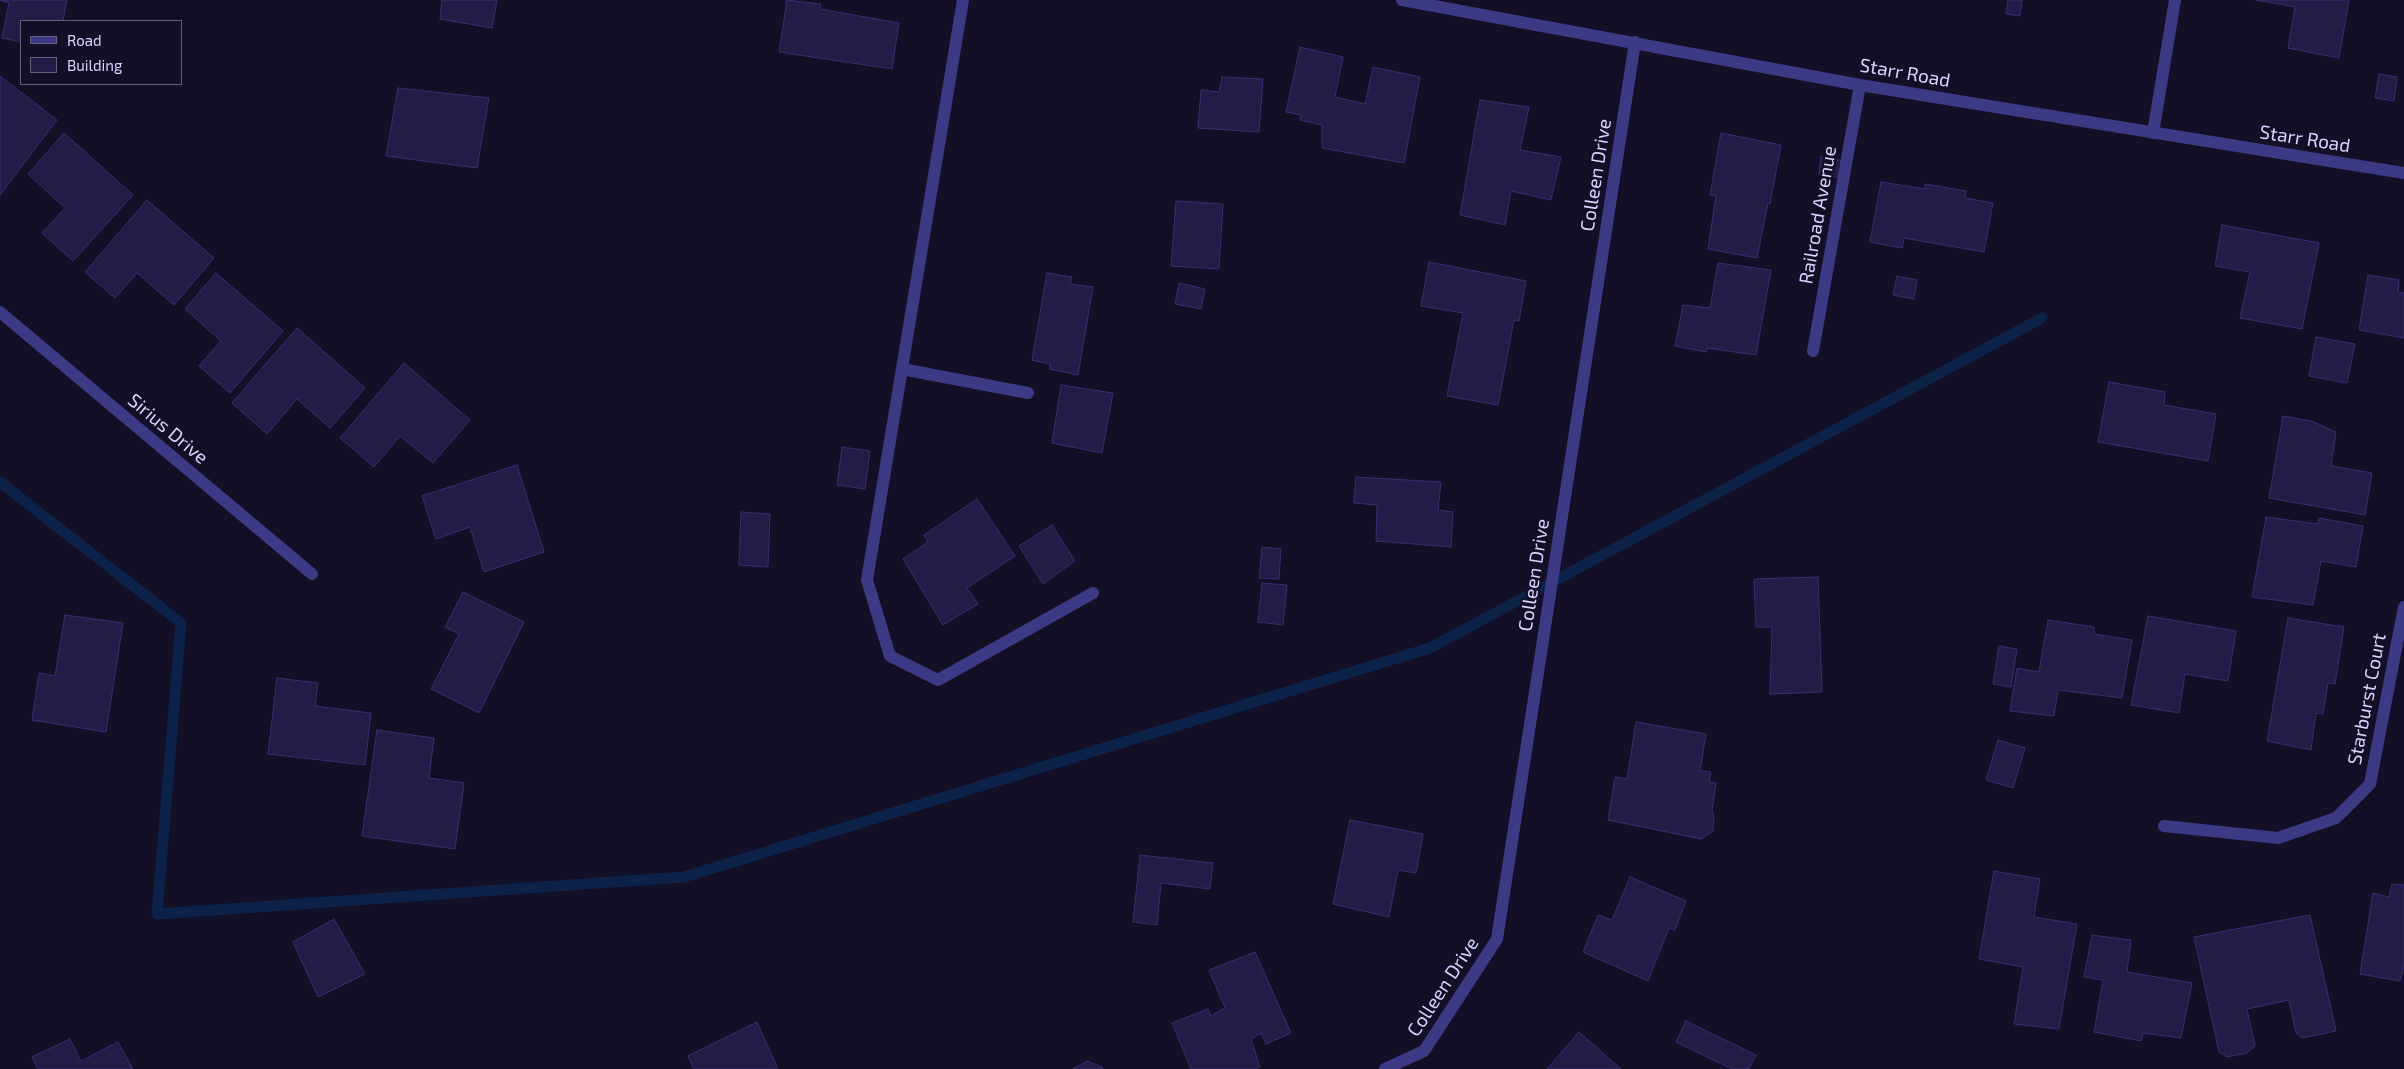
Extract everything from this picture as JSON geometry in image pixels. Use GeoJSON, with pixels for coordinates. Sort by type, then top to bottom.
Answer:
{"type":"FeatureCollection","features":[{"type":"Feature","properties":{"kind":"street"},"geometry":{"type":"LineString","coordinates":[[963,0],[867,580],[890,656],[938,680],[1093,593]]}},
{"type":"Feature","properties":{"kind":"street","name":"Starr Road"},"geometry":{"type":"LineString","coordinates":[[1402,0],[1860,85],[2153,134],[2404,173]]}},
{"type":"Feature","properties":{"kind":"street"},"geometry":{"type":"LineString","coordinates":[[2153,134],[2175,0]]}},
{"type":"Feature","properties":{"kind":"street","name":"Colleen Drive"},"geometry":{"type":"LineString","coordinates":[[1384,1069],[1424,1051],[1497,939],[1635,42]]}},
{"type":"Feature","properties":{"kind":"street","name":"Railroad Avenue"},"geometry":{"type":"LineString","coordinates":[[1813,351],[1860,85]]}},
{"type":"Feature","properties":{"kind":"street","name":"Sirius Drive"},"geometry":{"type":"LineString","coordinates":[[0,312],[312,574]]}},
{"type":"Feature","properties":{"kind":"street"},"geometry":{"type":"LineString","coordinates":[[902,369],[1028,393]]}},
{"type":"Feature","properties":{"kind":"street","name":"Starburst Court"},"geometry":{"type":"LineString","coordinates":[[2164,826],[2278,838],[2336,818],[2370,784],[2404,608]]}},
{"type":"Feature","properties":{"kind":"building"},"geometry":{"type":"Polygon","coordinates":[[[0,0],[67,0],[63,20],[20,20],[20,42],[2,38],[9,3],[0,0]]]}},
{"type":"Feature","properties":{"kind":"building"},"geometry":{"type":"Polygon","coordinates":[[[442,0],[497,0],[492,28],[440,19],[442,0]]]}},
{"type":"Feature","properties":{"kind":"building"},"geometry":{"type":"Polygon","coordinates":[[[787,0],[821,4],[820,9],[899,23],[892,69],[779,52],[787,0]]]}},
{"type":"Feature","properties":{"kind":"building"},"geometry":{"type":"Polygon","coordinates":[[[2008,0],[2022,0],[2020,16],[2006,14],[2008,0]]]}},
{"type":"Feature","properties":{"kind":"building"},"geometry":{"type":"Polygon","coordinates":[[[2256,0],[2349,0],[2339,58],[2288,48],[2295,7],[2256,0]]]}},
{"type":"Feature","properties":{"kind":"building"},"geometry":{"type":"Polygon","coordinates":[[[1300,47],[1343,57],[1335,97],[1365,104],[1373,67],[1420,77],[1404,163],[1322,148],[1322,125],[1300,120],[1301,115],[1286,112],[1300,47]]]}},
{"type":"Feature","properties":{"kind":"building"},"geometry":{"type":"Polygon","coordinates":[[[2379,74],[2397,77],[2394,101],[2375,98],[2379,74]]]}},
{"type":"Feature","properties":{"kind":"building"},"geometry":{"type":"Polygon","coordinates":[[[0,76],[57,120],[0,195],[0,76]]]}},
{"type":"Feature","properties":{"kind":"building"},"geometry":{"type":"Polygon","coordinates":[[[1222,77],[1263,79],[1259,132],[1198,128],[1201,90],[1219,92],[1222,77]]]}},
{"type":"Feature","properties":{"kind":"building"},"geometry":{"type":"Polygon","coordinates":[[[398,88],[489,98],[477,168],[386,156],[398,88]]]}},
{"type":"Feature","properties":{"kind":"building"},"geometry":{"type":"Polygon","coordinates":[[[1480,100],[1529,107],[1520,150],[1561,157],[1551,200],[1511,191],[1505,225],[1460,215],[1480,100]]]}},
{"type":"Feature","properties":{"kind":"building"},"geometry":{"type":"Polygon","coordinates":[[[64,133],[133,195],[73,261],[42,233],[65,208],[28,174],[64,133]]]}},
{"type":"Feature","properties":{"kind":"building"},"geometry":{"type":"Polygon","coordinates":[[[1721,133],[1781,145],[1757,258],[1708,249],[1716,196],[1710,195],[1721,133]]]}},
{"type":"Feature","properties":{"kind":"building"},"geometry":{"type":"Polygon","coordinates":[[[1821,157],[1844,161],[1841,178],[1819,174],[1821,157]]]}},
{"type":"Feature","properties":{"kind":"building"},"geometry":{"type":"Polygon","coordinates":[[[1881,182],[1925,189],[1925,184],[1966,191],[1965,198],[1993,203],[1984,252],[1904,238],[1902,248],[1870,242],[1881,182]]]}},
{"type":"Feature","properties":{"kind":"building"},"geometry":{"type":"Polygon","coordinates":[[[147,200],[214,258],[174,305],[137,273],[115,298],[85,272],[147,200]]]}},
{"type":"Feature","properties":{"kind":"building"},"geometry":{"type":"Polygon","coordinates":[[[1176,201],[1223,204],[1219,269],[1171,266],[1176,201]]]}},
{"type":"Feature","properties":{"kind":"building"},"geometry":{"type":"Polygon","coordinates":[[[2222,225],[2319,243],[2302,329],[2240,318],[2250,272],[2215,266],[2222,225]]]}},
{"type":"Feature","properties":{"kind":"building"},"geometry":{"type":"Polygon","coordinates":[[[1429,262],[1526,281],[1519,321],[1514,320],[1498,405],[1447,396],[1463,313],[1421,306],[1429,262]]]}},
{"type":"Feature","properties":{"kind":"building"},"geometry":{"type":"Polygon","coordinates":[[[1718,263],[1771,270],[1756,355],[1707,348],[1706,352],[1675,346],[1683,305],[1710,308],[1718,263]]]}},
{"type":"Feature","properties":{"kind":"building"},"geometry":{"type":"Polygon","coordinates":[[[216,273],[283,331],[230,393],[199,366],[221,341],[185,309],[216,273]]]}},
{"type":"Feature","properties":{"kind":"building"},"geometry":{"type":"Polygon","coordinates":[[[1047,273],[1072,277],[1070,284],[1093,287],[1078,375],[1050,369],[1050,364],[1032,360],[1047,273]]]}},
{"type":"Feature","properties":{"kind":"building"},"geometry":{"type":"Polygon","coordinates":[[[2368,275],[2399,280],[2398,292],[2404,293],[2404,338],[2359,330],[2368,275]]]}},
{"type":"Feature","properties":{"kind":"building"},"geometry":{"type":"Polygon","coordinates":[[[1897,276],[1917,280],[1914,299],[1893,295],[1897,276]]]}},
{"type":"Feature","properties":{"kind":"building"},"geometry":{"type":"Polygon","coordinates":[[[1179,283],[1205,289],[1201,309],[1175,304],[1179,283]]]}},
{"type":"Feature","properties":{"kind":"building"},"geometry":{"type":"Polygon","coordinates":[[[297,328],[365,388],[330,428],[297,399],[267,434],[232,403],[297,328]]]}},
{"type":"Feature","properties":{"kind":"building"},"geometry":{"type":"Polygon","coordinates":[[[2316,337],[2355,344],[2347,383],[2309,376],[2316,337]]]}},
{"type":"Feature","properties":{"kind":"building"},"geometry":{"type":"Polygon","coordinates":[[[404,363],[470,420],[433,463],[400,436],[374,467],[340,438],[404,363]]]}},
{"type":"Feature","properties":{"kind":"building"},"geometry":{"type":"Polygon","coordinates":[[[2109,382],[2165,392],[2164,405],[2216,414],[2208,461],[2098,442],[2109,382]]]}},
{"type":"Feature","properties":{"kind":"building"},"geometry":{"type":"Polygon","coordinates":[[[1061,385],[1113,393],[1102,453],[1052,443],[1061,385]]]}},
{"type":"Feature","properties":{"kind":"building"},"geometry":{"type":"Polygon","coordinates":[[[2283,416],[2311,421],[2336,432],[2331,466],[2372,473],[2365,515],[2269,498],[2283,416]]]}},
{"type":"Feature","properties":{"kind":"building"},"geometry":{"type":"Polygon","coordinates":[[[842,447],[870,451],[865,489],[837,485],[842,447]]]}},
{"type":"Feature","properties":{"kind":"building"},"geometry":{"type":"Polygon","coordinates":[[[517,465],[544,552],[484,572],[470,527],[436,539],[422,496],[517,465]]]}},
{"type":"Feature","properties":{"kind":"building"},"geometry":{"type":"Polygon","coordinates":[[[1356,477],[1441,482],[1438,510],[1453,512],[1451,547],[1376,541],[1377,505],[1354,503],[1356,477]]]}},
{"type":"Feature","properties":{"kind":"building"},"geometry":{"type":"Polygon","coordinates":[[[977,499],[1015,556],[967,588],[978,604],[943,625],[903,559],[928,542],[924,535],[977,499]]]}},
{"type":"Feature","properties":{"kind":"building"},"geometry":{"type":"Polygon","coordinates":[[[741,512],[770,514],[768,567],[739,565],[741,512]]]}},
{"type":"Feature","properties":{"kind":"building"},"geometry":{"type":"Polygon","coordinates":[[[2266,517],[2318,524],[2319,518],[2363,526],[2356,567],[2321,561],[2313,605],[2252,597],[2266,517]]]}},
{"type":"Feature","properties":{"kind":"building"},"geometry":{"type":"Polygon","coordinates":[[[1052,525],[1075,561],[1043,584],[1019,546],[1052,525]]]}},
{"type":"Feature","properties":{"kind":"building"},"geometry":{"type":"Polygon","coordinates":[[[1262,547],[1281,549],[1279,579],[1259,578],[1262,547]]]}},
{"type":"Feature","properties":{"kind":"building"},"geometry":{"type":"Polygon","coordinates":[[[1818,577],[1822,692],[1770,694],[1772,627],[1756,627],[1754,579],[1818,577]]]}},
{"type":"Feature","properties":{"kind":"building"},"geometry":{"type":"Polygon","coordinates":[[[1262,583],[1287,585],[1283,625],[1258,622],[1262,583]]]}},
{"type":"Feature","properties":{"kind":"building"},"geometry":{"type":"Polygon","coordinates":[[[463,592],[524,622],[479,713],[431,689],[459,634],[445,627],[463,592]]]}},
{"type":"Feature","properties":{"kind":"building"},"geometry":{"type":"Polygon","coordinates":[[[65,615],[123,623],[106,732],[32,720],[39,673],[55,676],[65,615]]]}},
{"type":"Feature","properties":{"kind":"building"},"geometry":{"type":"Polygon","coordinates":[[[2148,616],[2236,631],[2228,681],[2185,674],[2179,713],[2131,705],[2148,616]]]}},
{"type":"Feature","properties":{"kind":"building"},"geometry":{"type":"Polygon","coordinates":[[[2288,618],[2344,627],[2335,684],[2328,683],[2323,714],[2316,713],[2311,750],[2267,741],[2288,618]]]}},
{"type":"Feature","properties":{"kind":"building"},"geometry":{"type":"Polygon","coordinates":[[[2048,620],[2094,627],[2094,634],[2132,640],[2122,698],[2058,690],[2054,716],[2010,711],[2017,668],[2039,672],[2048,620]]]}},
{"type":"Feature","properties":{"kind":"building"},"geometry":{"type":"Polygon","coordinates":[[[1999,646],[2017,649],[2011,687],[1993,684],[1999,646]]]}},
{"type":"Feature","properties":{"kind":"building"},"geometry":{"type":"Polygon","coordinates":[[[277,678],[318,683],[315,706],[371,713],[365,765],[268,754],[277,678]]]}},
{"type":"Feature","properties":{"kind":"building"},"geometry":{"type":"Polygon","coordinates":[[[1636,722],[1706,734],[1700,771],[1711,772],[1709,782],[1716,783],[1712,810],[1714,817],[1713,831],[1701,839],[1608,820],[1615,777],[1627,779],[1636,722]]]}},
{"type":"Feature","properties":{"kind":"building"},"geometry":{"type":"Polygon","coordinates":[[[377,730],[434,738],[429,778],[464,783],[455,849],[362,836],[377,730]]]}},
{"type":"Feature","properties":{"kind":"building"},"geometry":{"type":"Polygon","coordinates":[[[1998,740],[2025,748],[2013,788],[1986,780],[1998,740]]]}},
{"type":"Feature","properties":{"kind":"building"},"geometry":{"type":"Polygon","coordinates":[[[1350,820],[1423,834],[1416,873],[1398,870],[1389,917],[1333,904],[1350,820]]]}},
{"type":"Feature","properties":{"kind":"building"},"geometry":{"type":"Polygon","coordinates":[[[1140,855],[1213,863],[1210,889],[1161,883],[1157,925],[1133,922],[1140,855]]]}},
{"type":"Feature","properties":{"kind":"building"},"geometry":{"type":"Polygon","coordinates":[[[1994,871],[2040,879],[2034,917],[2077,924],[2059,1029],[2014,1024],[2023,967],[1979,959],[1994,871]]]}},
{"type":"Feature","properties":{"kind":"building"},"geometry":{"type":"Polygon","coordinates":[[[1630,877],[1686,901],[1675,930],[1669,928],[1648,981],[1583,952],[1598,915],[1612,920],[1630,877]]]}},
{"type":"Feature","properties":{"kind":"building"},"geometry":{"type":"Polygon","coordinates":[[[2392,884],[2404,885],[2404,966],[2400,981],[2360,974],[2373,893],[2389,897],[2392,884]]]}},
{"type":"Feature","properties":{"kind":"building"},"geometry":{"type":"Polygon","coordinates":[[[2310,915],[2336,1031],[2302,1038],[2296,1033],[2289,1000],[2247,1009],[2255,1046],[2247,1053],[2227,1057],[2219,1052],[2194,937],[2310,915]]]}},
{"type":"Feature","properties":{"kind":"building"},"geometry":{"type":"Polygon","coordinates":[[[334,919],[365,974],[318,997],[293,942],[334,919]]]}},
{"type":"Feature","properties":{"kind":"building"},"geometry":{"type":"Polygon","coordinates":[[[2092,935],[2131,940],[2127,972],[2192,983],[2181,1038],[2143,1033],[2141,1041],[2094,1032],[2103,980],[2084,977],[2092,935]]]}},
{"type":"Feature","properties":{"kind":"building"},"geometry":{"type":"Polygon","coordinates":[[[1255,952],[1291,1033],[1266,1044],[1261,1033],[1251,1039],[1260,1067],[1255,1069],[1191,1069],[1172,1023],[1208,1009],[1211,1016],[1225,1008],[1209,970],[1255,952]]]}},
{"type":"Feature","properties":{"kind":"building"},"geometry":{"type":"Polygon","coordinates":[[[1686,1021],[1756,1055],[1749,1069],[1732,1069],[1676,1042],[1686,1021]]]}},
{"type":"Feature","properties":{"kind":"building"},"geometry":{"type":"Polygon","coordinates":[[[757,1022],[778,1069],[694,1069],[688,1056],[757,1022]]]}},
{"type":"Feature","properties":{"kind":"building"},"geometry":{"type":"Polygon","coordinates":[[[1579,1032],[1621,1069],[1547,1069],[1579,1032]]]}},
{"type":"Feature","properties":{"kind":"building"},"geometry":{"type":"Polygon","coordinates":[[[70,1039],[81,1061],[118,1042],[133,1069],[38,1069],[32,1057],[70,1039]]]}},
{"type":"Feature","properties":{"kind":"building"},"geometry":{"type":"Polygon","coordinates":[[[1087,1061],[1102,1067],[1103,1069],[1073,1069],[1087,1061]]]}},
{"type":"Feature","properties":{"kind":"waterway"},"geometry":{"type":"LineString","coordinates":[[0,482],[181,623],[157,914],[684,877],[1430,648],[2042,318]]}}]}
